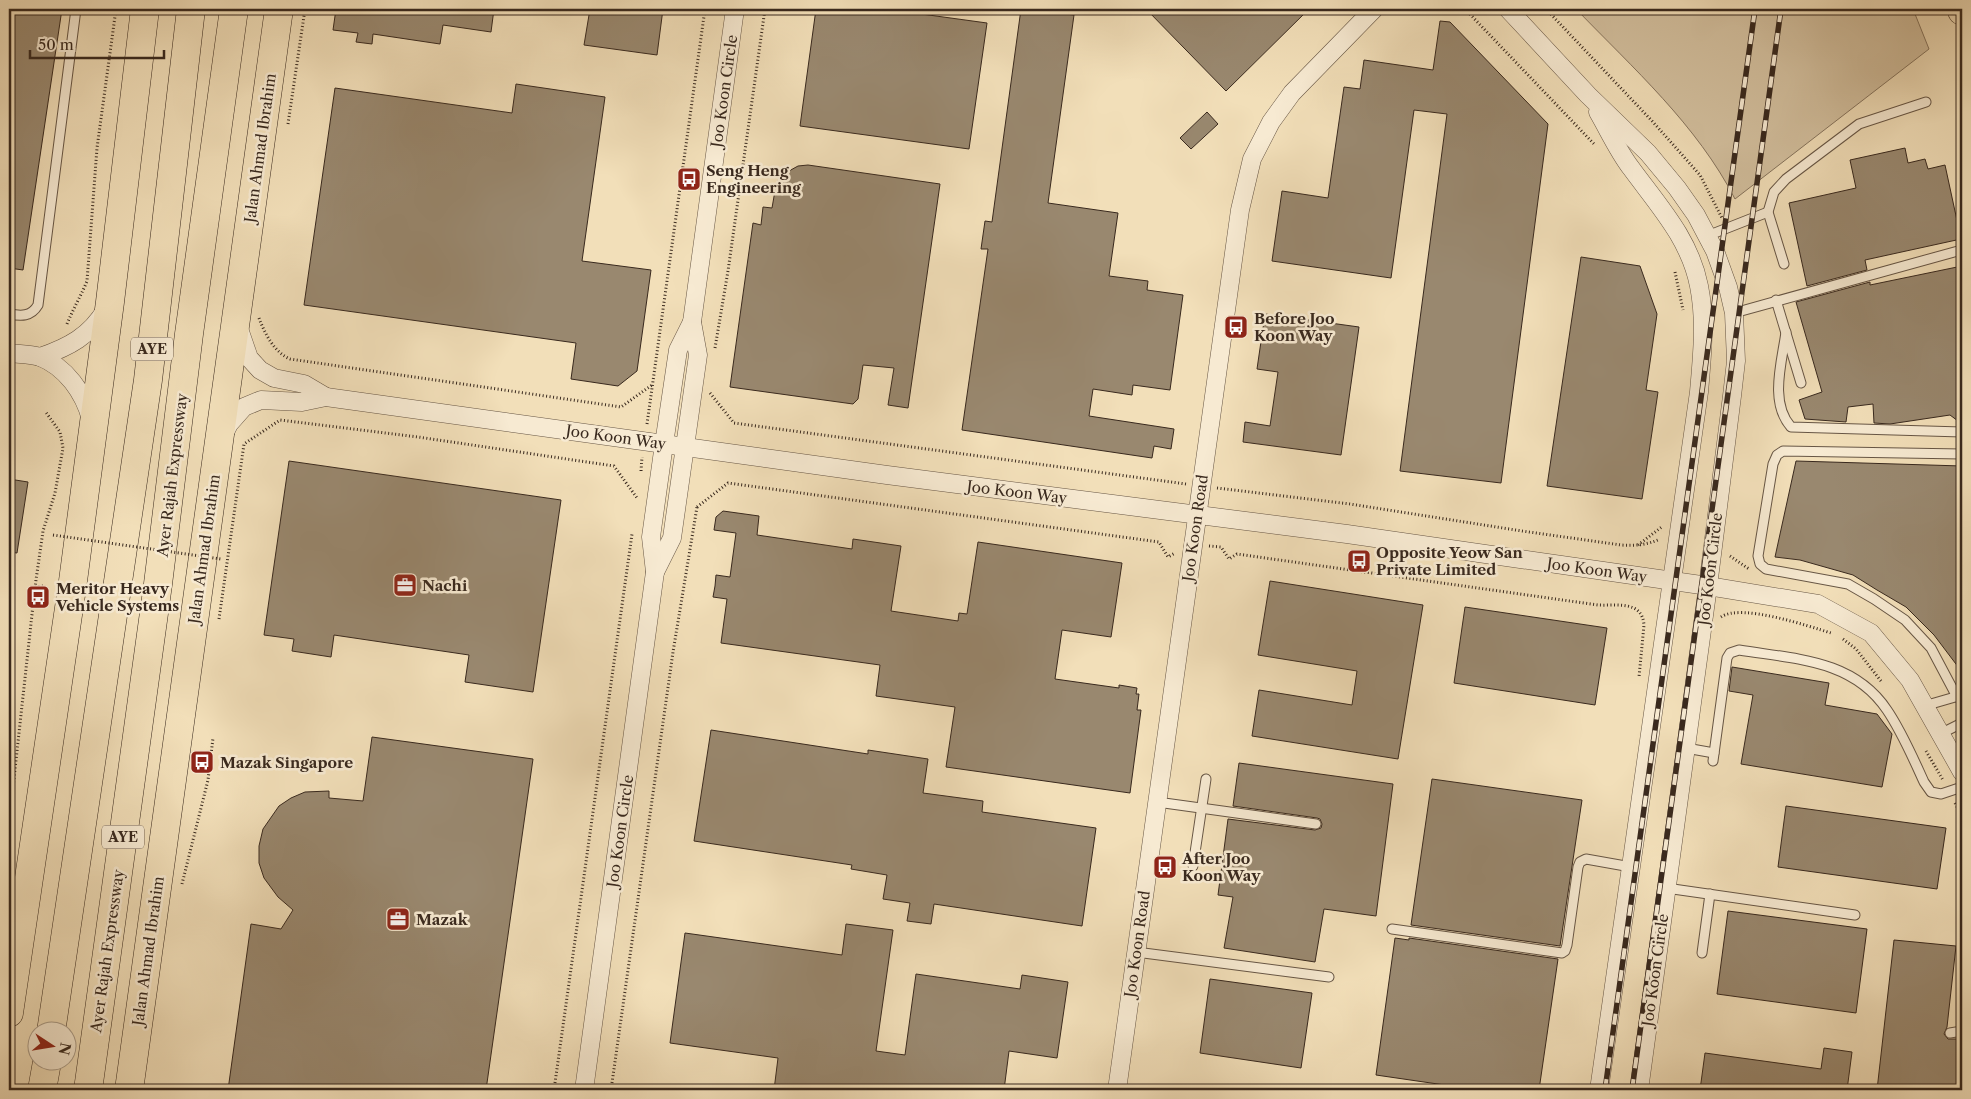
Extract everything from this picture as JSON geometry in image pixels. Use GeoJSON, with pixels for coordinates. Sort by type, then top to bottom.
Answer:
{"type":"FeatureCollection","features":[{"type":"Feature","properties":{"kind":"main road"},"geometry":{"type":"LineString","coordinates":[[9,1013],[73,581],[110,302],[145,9]]}},
{"type":"Feature","properties":{"kind":"main road","name":"AYE"},"geometry":{"type":"LineString","coordinates":[[52,1022],[148,380],[191,9]]}},
{"type":"Feature","properties":{"kind":"main road","name":"Ayer Rajah Expressway"},"geometry":{"type":"LineString","coordinates":[[88,1090],[158,584],[189,334],[234,9]]}},
{"type":"Feature","properties":{"kind":"main road"},"geometry":{"type":"LineString","coordinates":[[221,107],[241,9]]}},
{"type":"Feature","properties":{"kind":"main road","name":"Jalan Ahmad Ibrahim"},"geometry":{"type":"LineString","coordinates":[[129,1090],[279,9]]}},
{"type":"Feature","properties":{"kind":"main road"},"geometry":{"type":"LineString","coordinates":[[42,1090],[45,1072]]}},
{"type":"Feature","properties":{"kind":"street","name":"Joo Koon Circle"},"geometry":{"type":"LineString","coordinates":[[655,572],[672,538],[698,355],[692,322],[735,9]]}},
{"type":"Feature","properties":{"kind":"street","name":"Joo Koon Road"},"geometry":{"type":"LineString","coordinates":[[1117,1090],[1240,210],[1252,159],[1271,122],[1292,93],[1374,9]]}},
{"type":"Feature","properties":{"kind":"street","name":"Joo Koon Circle"},"geometry":{"type":"LineString","coordinates":[[1508,9],[1588,95],[1648,153],[1677,188],[1708,236],[1723,269],[1734,312],[1736,361],[1708,586],[1639,1090]]}},
{"type":"Feature","properties":{"kind":"street","name":"Joo Koon Circle"},"geometry":{"type":"LineString","coordinates":[[1588,95],[1630,166],[1674,224],[1694,265],[1702,309],[1703,345],[1699,392],[1598,1090]]}},
{"type":"Feature","properties":{"kind":"street"},"geometry":{"type":"LineString","coordinates":[[40,357],[71,345],[98,322],[110,302]]}},
{"type":"Feature","properties":{"kind":"street","name":"Joo Koon Way"},"geometry":{"type":"LineString","coordinates":[[236,321],[249,358],[260,370],[274,378],[304,384],[326,396],[887,475],[1347,534],[1708,586],[1818,604],[1871,633],[1910,680],[1962,772]]}},
{"type":"Feature","properties":{"kind":"street","name":"Joo Koon Circle"},"geometry":{"type":"LineString","coordinates":[[584,1090],[655,572],[651,537],[664,444],[678,350],[692,322]]}},
{"type":"Feature","properties":{"kind":"street"},"geometry":{"type":"LineString","coordinates":[[9,352],[40,357],[58,368],[80,390],[93,426]]}},
{"type":"Feature","properties":{"kind":"street","name":"Joo Koon Way"},"geometry":{"type":"LineString","coordinates":[[218,447],[230,424],[244,407],[261,400],[302,402],[326,396]]}},
{"type":"Feature","properties":{"kind":"lane"},"geometry":{"type":"LineString","coordinates":[[9,314],[22,316],[30,314],[38,305],[76,9]]}},
{"type":"Feature","properties":{"kind":"lane"},"geometry":{"type":"LineString","coordinates":[[1784,264],[1768,212],[1774,192],[1786,179],[1859,124],[1926,102]]}},
{"type":"Feature","properties":{"kind":"lane"},"geometry":{"type":"LineString","coordinates":[[1708,236],[1768,212]]}},
{"type":"Feature","properties":{"kind":"lane"},"geometry":{"type":"LineString","coordinates":[[1734,312],[1958,251],[1962,252]]}},
{"type":"Feature","properties":{"kind":"lane"},"geometry":{"type":"LineString","coordinates":[[1776,300],[1801,383]]}},
{"type":"Feature","properties":{"kind":"lane"},"geometry":{"type":"LineString","coordinates":[[1786,332],[1778,394],[1783,418],[1791,427],[1962,432]]}},
{"type":"Feature","properties":{"kind":"lane"},"geometry":{"type":"LineString","coordinates":[[1924,706],[1960,696],[1931,648],[1905,620],[1848,584],[1766,569],[1760,564],[1758,556],[1773,464],[1777,456],[1783,451],[1962,454]]}},
{"type":"Feature","properties":{"kind":"lane"},"geometry":{"type":"LineString","coordinates":[[1686,748],[1713,757],[1728,658],[1730,653],[1739,650],[1815,662],[1844,672],[1867,687],[1887,710],[1931,792],[1950,793],[1962,787]]}},
{"type":"Feature","properties":{"kind":"lane"},"geometry":{"type":"LineString","coordinates":[[1940,734],[1962,723]]}},
{"type":"Feature","properties":{"kind":"lane"},"geometry":{"type":"LineString","coordinates":[[1193,866],[1206,779]]}},
{"type":"Feature","properties":{"kind":"lane"},"geometry":{"type":"LineString","coordinates":[[1157,802],[1316,824]]}},
{"type":"Feature","properties":{"kind":"lane"},"geometry":{"type":"LineString","coordinates":[[1392,929],[1562,953],[1567,945],[1580,862],[1586,859],[1631,867]]}},
{"type":"Feature","properties":{"kind":"lane"},"geometry":{"type":"LineString","coordinates":[[1666,888],[1854,915]]}},
{"type":"Feature","properties":{"kind":"lane"},"geometry":{"type":"LineString","coordinates":[[1702,953],[1710,894]]}},
{"type":"Feature","properties":{"kind":"lane"},"geometry":{"type":"LineString","coordinates":[[1136,952],[1329,977]]}},
{"type":"Feature","properties":{"kind":"lane"},"geometry":{"type":"LineString","coordinates":[[1950,1034],[1962,1032]]}},
{"type":"Feature","properties":{"kind":"path"},"geometry":{"type":"LineString","coordinates":[[65,330],[87,281],[96,148],[116,9]]}},
{"type":"Feature","properties":{"kind":"path"},"geometry":{"type":"LineString","coordinates":[[286,133],[305,9]]}},
{"type":"Feature","properties":{"kind":"path"},"geometry":{"type":"LineString","coordinates":[[640,479],[705,9]]}},
{"type":"Feature","properties":{"kind":"path"},"geometry":{"type":"LineString","coordinates":[[1465,9],[1595,145]]}},
{"type":"Feature","properties":{"kind":"path"},"geometry":{"type":"LineString","coordinates":[[1674,267],[1684,313]]}},
{"type":"Feature","properties":{"kind":"path"},"geometry":{"type":"LineString","coordinates":[[260,310],[259,319],[265,332],[281,355],[290,359],[621,407],[652,385]]}},
{"type":"Feature","properties":{"kind":"path"},"geometry":{"type":"LineString","coordinates":[[708,391],[734,423],[1201,486],[1350,504],[1512,530],[1636,546],[1650,544],[1662,538],[1665,524],[1636,546]]}},
{"type":"Feature","properties":{"kind":"path"},"geometry":{"type":"LineString","coordinates":[[9,824],[35,586],[43,531],[55,493],[63,448],[60,432],[45,411]]}},
{"type":"Feature","properties":{"kind":"path"},"geometry":{"type":"LineString","coordinates":[[219,619],[244,444],[280,420],[614,466],[637,498]]}},
{"type":"Feature","properties":{"kind":"path"},"geometry":{"type":"LineString","coordinates":[[697,507],[728,483],[1158,542],[1168,557],[1193,544],[1221,547],[1229,559],[1237,554],[1598,605],[1635,607]]}},
{"type":"Feature","properties":{"kind":"path"},"geometry":{"type":"LineString","coordinates":[[636,508],[638,488]]}},
{"type":"Feature","properties":{"kind":"path"},"geometry":{"type":"LineString","coordinates":[[554,1090],[633,527]]}},
{"type":"Feature","properties":{"kind":"path"},"geometry":{"type":"LineString","coordinates":[[53,535],[221,559]]}},
{"type":"Feature","properties":{"kind":"path"},"geometry":{"type":"LineString","coordinates":[[35,586],[43,586]]}},
{"type":"Feature","properties":{"kind":"path"},"geometry":{"type":"LineString","coordinates":[[1716,620],[1724,615],[1735,612],[1774,617],[1836,634],[1856,650],[1883,684]]}},
{"type":"Feature","properties":{"kind":"path"},"geometry":{"type":"LineString","coordinates":[[182,888],[208,780],[213,738]]}},
{"type":"Feature","properties":{"kind":"path"},"geometry":{"type":"LineString","coordinates":[[1926,750],[1962,816]]}},
{"type":"Feature","properties":{"kind":"shaded area"},"geometry":{"type":"Polygon","coordinates":[[[1576,9],[1913,9],[1929,49],[1735,199],[1720,172],[1702,146],[1663,98],[1576,9]]]}},
{"type":"Feature","properties":{"kind":"building"},"geometry":{"type":"Polygon","coordinates":[[[9,9],[62,9],[23,270],[9,268],[9,9]]]}},
{"type":"Feature","properties":{"kind":"building"},"geometry":{"type":"Polygon","coordinates":[[[336,9],[494,9],[491,32],[443,25],[440,44],[373,34],[372,44],[356,42],[358,33],[333,30],[336,9]]]}},
{"type":"Feature","properties":{"kind":"building"},"geometry":{"type":"Polygon","coordinates":[[[590,9],[663,9],[657,55],[584,45],[590,9]]]}},
{"type":"Feature","properties":{"kind":"building"},"geometry":{"type":"Polygon","coordinates":[[[816,9],[885,9],[987,23],[969,149],[800,126],[816,9]]]}},
{"type":"Feature","properties":{"kind":"building"},"geometry":{"type":"Polygon","coordinates":[[[1021,9],[1074,15],[1048,203],[1118,213],[1109,276],[1148,281],[1147,290],[1183,295],[1170,390],[1133,385],[1132,395],[1093,389],[1089,416],[1174,429],[1171,449],[1154,446],[1152,458],[962,430],[988,249],[981,249],[985,221],[992,222],[1021,9]]]}},
{"type":"Feature","properties":{"kind":"building"},"geometry":{"type":"Polygon","coordinates":[[[1146,9],[1309,9],[1226,91],[1146,9]]]}},
{"type":"Feature","properties":{"kind":"building"},"geometry":{"type":"Polygon","coordinates":[[[1440,21],[1450,22],[1548,124],[1501,483],[1400,471],[1447,114],[1414,110],[1391,278],[1272,261],[1282,191],[1328,198],[1344,87],[1360,89],[1364,60],[1433,70],[1440,21]]]}},
{"type":"Feature","properties":{"kind":"building"},"geometry":{"type":"Polygon","coordinates":[[[516,84],[605,97],[582,261],[651,270],[637,371],[618,386],[571,379],[576,343],[304,305],[335,88],[512,113],[516,84]]]}},
{"type":"Feature","properties":{"kind":"building"},"geometry":{"type":"Polygon","coordinates":[[[1207,112],[1218,124],[1191,149],[1180,138],[1207,112]]]}},
{"type":"Feature","properties":{"kind":"building"},"geometry":{"type":"Polygon","coordinates":[[[1905,148],[1908,163],[1925,159],[1928,169],[1945,165],[1961,239],[1865,260],[1867,270],[1807,286],[1789,203],[1856,188],[1850,160],[1905,148]]]}},
{"type":"Feature","properties":{"kind":"building"},"geometry":{"type":"Polygon","coordinates":[[[808,165],[940,184],[908,408],[888,405],[894,368],[863,365],[858,399],[853,404],[730,387],[753,223],[761,225],[763,207],[772,208],[776,185],[780,176],[798,166],[808,165]]]}},
{"type":"Feature","properties":{"kind":"building"},"geometry":{"type":"Polygon","coordinates":[[[1581,257],[1640,266],[1657,314],[1646,390],[1658,392],[1642,499],[1547,486],[1581,257]]]}},
{"type":"Feature","properties":{"kind":"building"},"geometry":{"type":"Polygon","coordinates":[[[1962,266],[1962,424],[1950,415],[1890,424],[1874,423],[1873,404],[1848,407],[1846,422],[1805,419],[1799,400],[1822,392],[1796,302],[1870,282],[1870,285],[1962,266]]]}},
{"type":"Feature","properties":{"kind":"building"},"geometry":{"type":"Polygon","coordinates":[[[1265,314],[1359,327],[1341,455],[1243,442],[1245,422],[1270,426],[1278,372],[1257,369],[1265,314]]]}},
{"type":"Feature","properties":{"kind":"building"},"geometry":{"type":"Polygon","coordinates":[[[289,461],[561,500],[533,692],[465,682],[469,655],[334,635],[331,657],[292,651],[294,639],[264,635],[289,461]]]}},
{"type":"Feature","properties":{"kind":"building"},"geometry":{"type":"Polygon","coordinates":[[[1796,461],[1962,466],[1962,672],[1934,635],[1906,607],[1853,575],[1800,560],[1775,557],[1796,461]]]}},
{"type":"Feature","properties":{"kind":"building"},"geometry":{"type":"Polygon","coordinates":[[[9,479],[28,482],[17,553],[9,552],[9,479]]]}},
{"type":"Feature","properties":{"kind":"building"},"geometry":{"type":"Polygon","coordinates":[[[723,511],[759,516],[757,535],[852,549],[853,539],[901,546],[891,611],[958,621],[959,613],[967,614],[978,542],[1122,563],[1111,637],[1062,630],[1055,679],[1119,688],[1119,685],[1137,688],[1136,694],[1139,694],[1137,710],[1141,710],[1130,793],[946,767],[955,707],[876,696],[880,665],[721,643],[727,599],[713,597],[716,575],[730,577],[736,533],[714,530],[716,517],[723,511]]]}},
{"type":"Feature","properties":{"kind":"building"},"geometry":{"type":"Polygon","coordinates":[[[1270,581],[1423,605],[1398,759],[1252,736],[1259,690],[1352,705],[1357,671],[1258,655],[1270,581]]]}},
{"type":"Feature","properties":{"kind":"building"},"geometry":{"type":"Polygon","coordinates":[[[1465,607],[1607,628],[1595,705],[1454,683],[1465,607]]]}},
{"type":"Feature","properties":{"kind":"building"},"geometry":{"type":"Polygon","coordinates":[[[1732,667],[1829,683],[1825,705],[1877,714],[1892,734],[1882,787],[1741,764],[1753,695],[1729,691],[1732,667]]]}},
{"type":"Feature","properties":{"kind":"building"},"geometry":{"type":"Polygon","coordinates":[[[711,730],[868,754],[868,750],[928,759],[923,793],[983,801],[982,812],[1096,828],[1082,926],[934,904],[931,924],[907,921],[910,903],[883,899],[887,875],[851,869],[852,865],[694,841],[711,730]]]}},
{"type":"Feature","properties":{"kind":"building"},"geometry":{"type":"Polygon","coordinates":[[[372,737],[533,759],[486,1090],[228,1090],[251,924],[281,929],[293,910],[278,897],[264,878],[259,863],[259,846],[263,829],[279,806],[305,792],[329,791],[329,798],[363,801],[372,737]]]}},
{"type":"Feature","properties":{"kind":"building"},"geometry":{"type":"Polygon","coordinates":[[[1239,763],[1393,784],[1376,916],[1324,909],[1315,962],[1224,948],[1233,897],[1218,895],[1228,819],[1315,830],[1321,828],[1322,824],[1320,819],[1317,818],[1233,806],[1239,763]]]}},
{"type":"Feature","properties":{"kind":"building"},"geometry":{"type":"Polygon","coordinates":[[[1432,779],[1582,800],[1560,946],[1411,925],[1432,779]]]}},
{"type":"Feature","properties":{"kind":"building"},"geometry":{"type":"Polygon","coordinates":[[[1786,806],[1946,828],[1937,889],[1778,867],[1786,806]]]}},
{"type":"Feature","properties":{"kind":"building"},"geometry":{"type":"Polygon","coordinates":[[[1728,911],[1867,929],[1856,1013],[1717,994],[1728,911]]]}},
{"type":"Feature","properties":{"kind":"building"},"geometry":{"type":"Polygon","coordinates":[[[846,924],[893,930],[876,1051],[905,1055],[916,974],[1020,989],[1022,975],[1068,982],[1057,1058],[1009,1051],[1004,1090],[774,1090],[778,1058],[670,1043],[685,933],[842,955],[846,924]]]}},
{"type":"Feature","properties":{"kind":"building"},"geometry":{"type":"Polygon","coordinates":[[[1395,938],[1409,940],[1409,938],[1558,959],[1539,1090],[1479,1090],[1376,1075],[1395,938]]]}},
{"type":"Feature","properties":{"kind":"building"},"geometry":{"type":"Polygon","coordinates":[[[1894,940],[1956,946],[1947,1027],[1944,1034],[1948,1039],[1962,1039],[1962,1090],[1877,1090],[1894,940]]]}},
{"type":"Feature","properties":{"kind":"building"},"geometry":{"type":"Polygon","coordinates":[[[1210,979],[1312,993],[1301,1068],[1200,1053],[1210,979]]]}},
{"type":"Feature","properties":{"kind":"building"},"geometry":{"type":"Polygon","coordinates":[[[1824,1048],[1852,1052],[1847,1090],[1700,1090],[1705,1053],[1821,1069],[1824,1048]]]}},
{"type":"Feature","properties":{"kind":"railway"},"geometry":{"type":"LineString","coordinates":[[1605,1090],[1755,9]]}},
{"type":"Feature","properties":{"kind":"railway"},"geometry":{"type":"LineString","coordinates":[[1632,1090],[1781,9]]}},
{"type":"Feature","properties":{"kind":"place","name":"Seng Heng Engineering"},"geometry":{"type":"Point","coordinates":[689,179]}},
{"type":"Feature","properties":{"kind":"place","name":"Before Joo Koon Way"},"geometry":{"type":"Point","coordinates":[1236,327]}},
{"type":"Feature","properties":{"kind":"place","name":"Opposite Yeow San Private Limited"},"geometry":{"type":"Point","coordinates":[1359,561]}},
{"type":"Feature","properties":{"kind":"place","name":"Nachi"},"geometry":{"type":"Point","coordinates":[405,585]}},
{"type":"Feature","properties":{"kind":"place","name":"Meritor Heavy Vehicle Systems"},"geometry":{"type":"Point","coordinates":[38,597]}},
{"type":"Feature","properties":{"kind":"place","name":"Mazak Singapore"},"geometry":{"type":"Point","coordinates":[202,762]}},
{"type":"Feature","properties":{"kind":"place","name":"After Joo Koon Way"},"geometry":{"type":"Point","coordinates":[1165,867]}},
{"type":"Feature","properties":{"kind":"place","name":"Mazak"},"geometry":{"type":"Point","coordinates":[398,919]}}]}
